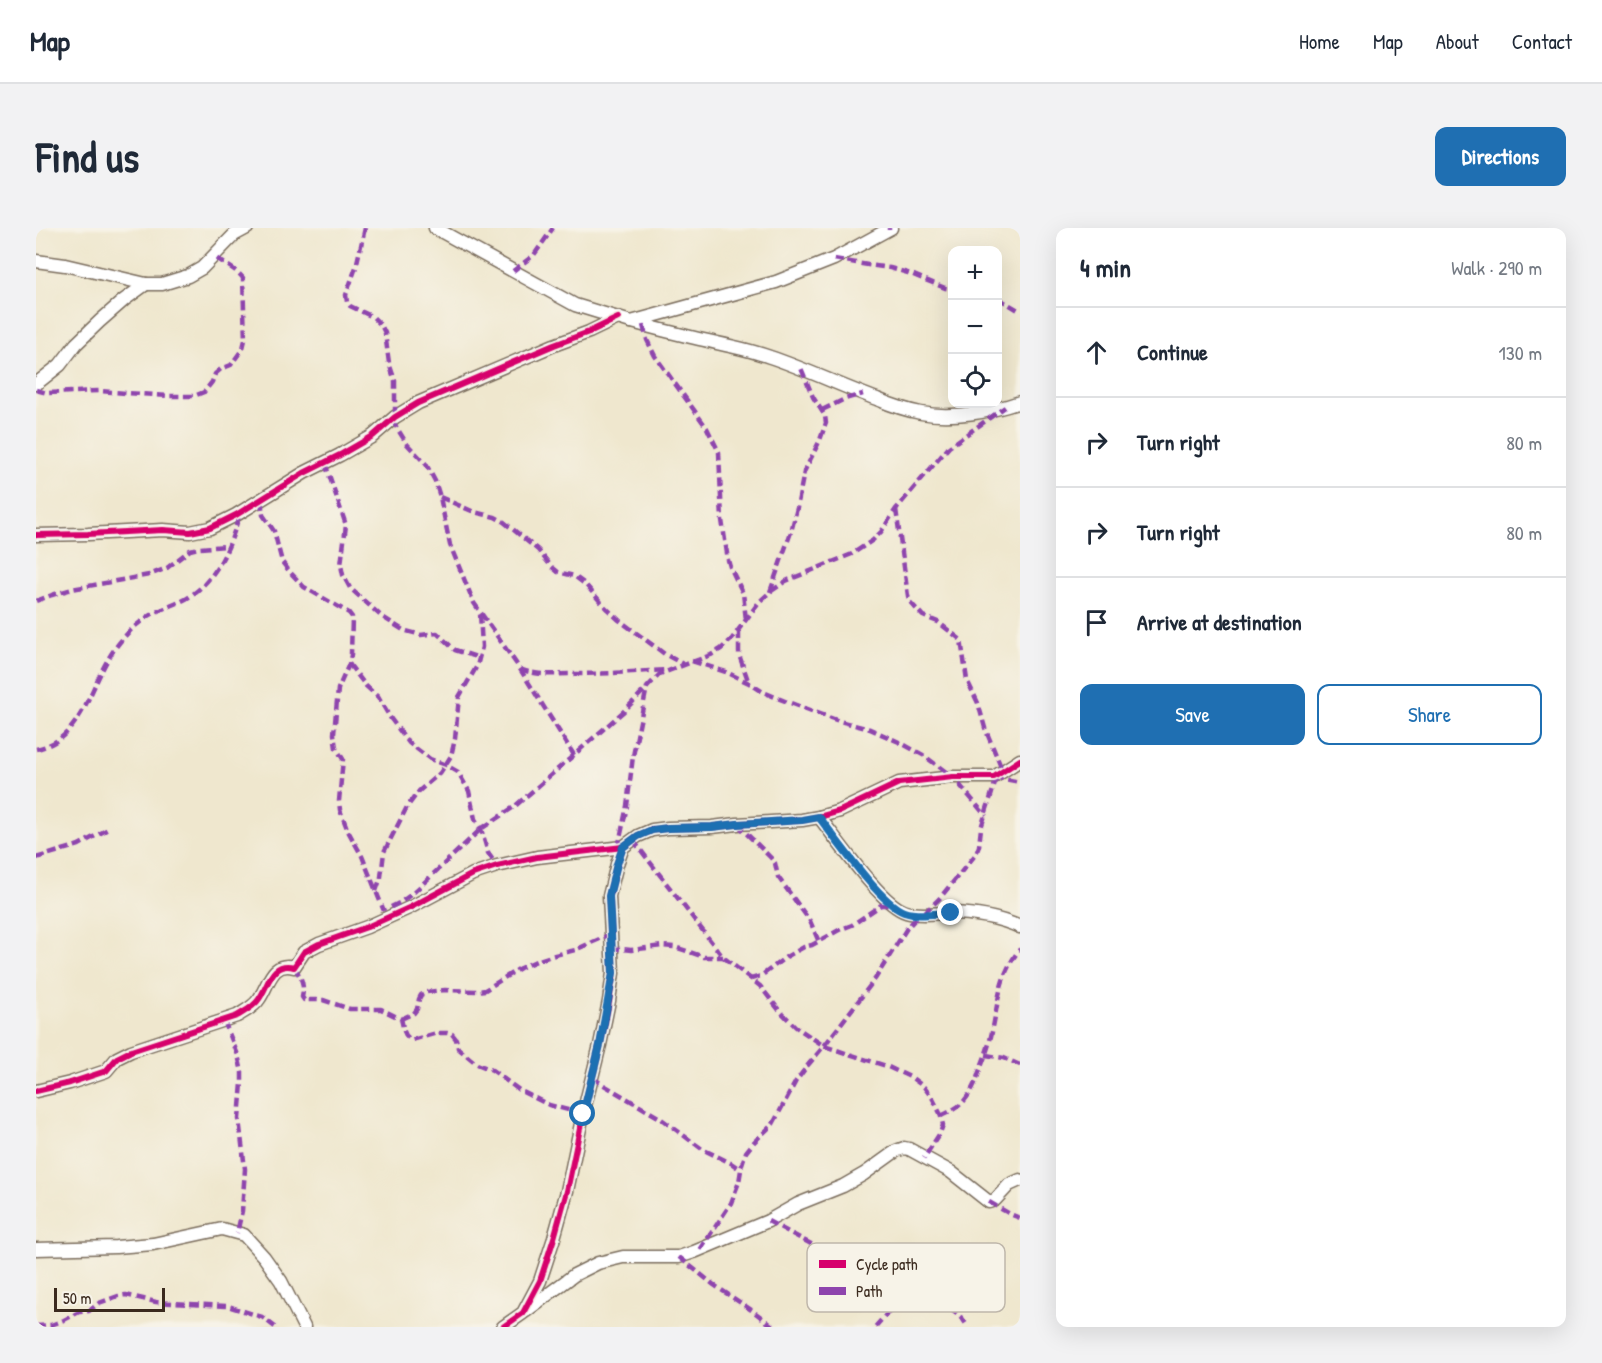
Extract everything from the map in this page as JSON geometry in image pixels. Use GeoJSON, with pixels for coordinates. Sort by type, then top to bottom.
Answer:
{"type":"FeatureCollection","features":[{"type":"Feature","properties":{"kind":"street"},"geometry":{"type":"LineString","coordinates":[[36,261],[65,265],[146,284],[162,284],[188,276],[202,268],[234,235],[247,228]]}},
{"type":"Feature","properties":{"kind":"street"},"geometry":{"type":"LineString","coordinates":[[435,228],[575,304],[631,322],[734,345],[769,356],[902,409],[922,414],[941,415],[973,413],[1020,402]]}},
{"type":"Feature","properties":{"kind":"street"},"geometry":{"type":"LineString","coordinates":[[631,322],[776,282],[834,259],[891,228]]}},
{"type":"Feature","properties":{"kind":"street"},"geometry":{"type":"LineString","coordinates":[[36,384],[60,364],[76,344],[100,321],[146,284]]}},
{"type":"Feature","properties":{"kind":"street"},"geometry":{"type":"LineString","coordinates":[[36,535],[163,530],[190,532],[210,528],[373,436],[395,417],[418,403],[618,318]]}},
{"type":"Feature","properties":{"kind":"street"},"geometry":{"type":"LineString","coordinates":[[36,1091],[99,1074],[106,1071],[117,1058],[131,1051],[237,1016],[259,999],[272,973],[287,966],[294,968],[304,952],[319,944],[367,927],[473,874],[528,859],[623,847],[638,836],[652,830],[819,817],[840,811],[899,783],[953,777],[994,777],[1020,760]]}},
{"type":"Feature","properties":{"kind":"street"},"geometry":{"type":"LineString","coordinates":[[819,817],[868,879],[895,908],[911,913],[951,913],[994,918],[1020,927]]}},
{"type":"Feature","properties":{"kind":"street"},"geometry":{"type":"LineString","coordinates":[[523,1313],[540,1281],[554,1238],[600,1045],[613,973],[609,896],[623,847]]}},
{"type":"Feature","properties":{"kind":"street"},"geometry":{"type":"LineString","coordinates":[[503,1327],[574,1275],[598,1263],[623,1257],[679,1257],[694,1252],[843,1186],[904,1148],[951,1172],[989,1202],[995,1200],[1009,1185],[1020,1180]]}},
{"type":"Feature","properties":{"kind":"street"},"geometry":{"type":"LineString","coordinates":[[36,1249],[153,1244],[222,1229],[244,1235],[281,1281],[304,1327]]}},
{"type":"Feature","properties":{"kind":"marked path"},"geometry":{"type":"LineString","coordinates":[[365,228],[356,267],[346,295],[347,302],[350,306],[373,317],[385,333],[389,363],[395,381],[395,417]]}},
{"type":"Feature","properties":{"kind":"marked path"},"geometry":{"type":"LineString","coordinates":[[513,271],[534,255],[553,228]]}},
{"type":"Feature","properties":{"kind":"marked path"},"geometry":{"type":"LineString","coordinates":[[36,390],[47,393],[99,391],[169,396],[194,396],[204,392],[215,374],[231,365],[243,348],[245,340],[243,278],[215,257]]}},
{"type":"Feature","properties":{"kind":"marked path"},"geometry":{"type":"LineString","coordinates":[[834,259],[890,268],[948,288]]}},
{"type":"Feature","properties":{"kind":"marked path"},"geometry":{"type":"LineString","coordinates":[[1001,300],[1020,311]]}},
{"type":"Feature","properties":{"kind":"marked path"},"geometry":{"type":"LineString","coordinates":[[643,325],[655,356],[707,428],[719,452],[722,520],[728,560],[743,593],[746,620]]}},
{"type":"Feature","properties":{"kind":"marked path"},"geometry":{"type":"LineString","coordinates":[[770,592],[791,532],[804,472],[826,423],[825,416],[813,397],[801,368]]}},
{"type":"Feature","properties":{"kind":"marked path"},"geometry":{"type":"LineString","coordinates":[[822,410],[845,399],[863,394]]}},
{"type":"Feature","properties":{"kind":"marked path"},"geometry":{"type":"LineString","coordinates":[[391,907],[413,893],[481,829],[514,807],[624,711],[660,674],[721,649],[731,640],[759,602],[786,581],[852,554],[873,540],[896,509],[949,447],[1005,407]]}},
{"type":"Feature","properties":{"kind":"marked path"},"geometry":{"type":"LineString","coordinates":[[392,420],[407,444],[426,464],[435,481],[450,545],[474,603],[520,669],[574,755]]}},
{"type":"Feature","properties":{"kind":"marked path"},"geometry":{"type":"LineString","coordinates":[[325,463],[346,525],[341,565],[350,588],[381,616],[403,630],[421,635],[437,633],[455,650],[480,658]]}},
{"type":"Feature","properties":{"kind":"marked path"},"geometry":{"type":"LineString","coordinates":[[440,497],[504,522],[538,550],[558,572],[574,576],[585,584],[619,620],[666,655],[683,664]]}},
{"type":"Feature","properties":{"kind":"marked path"},"geometry":{"type":"LineString","coordinates":[[261,500],[263,515],[274,531],[282,562],[304,587],[349,613],[352,617],[351,655],[338,689],[334,734],[336,748],[343,759],[339,801],[348,831],[362,856],[384,911]]}},
{"type":"Feature","properties":{"kind":"marked path"},"geometry":{"type":"LineString","coordinates":[[896,509],[910,602],[923,616],[938,622],[961,640],[967,680],[978,703],[985,728],[1003,772]]}},
{"type":"Feature","properties":{"kind":"marked path"},"geometry":{"type":"LineString","coordinates":[[36,749],[51,744],[74,724],[110,656],[130,631],[149,616],[189,597],[210,577],[223,557],[240,512]]}},
{"type":"Feature","properties":{"kind":"marked path"},"geometry":{"type":"LineString","coordinates":[[36,601],[72,589],[149,575],[167,568],[190,550],[228,546]]}},
{"type":"Feature","properties":{"kind":"marked path"},"geometry":{"type":"LineString","coordinates":[[376,891],[381,877],[384,852],[407,807],[419,791],[440,773],[451,756],[459,697],[477,666],[482,647],[480,613]]}},
{"type":"Feature","properties":{"kind":"marked path"},"geometry":{"type":"LineString","coordinates":[[739,631],[739,655],[749,683]]}},
{"type":"Feature","properties":{"kind":"marked path"},"geometry":{"type":"LineString","coordinates":[[692,661],[726,672],[785,701],[839,721],[870,729],[899,742],[923,755],[953,777],[986,816]]}},
{"type":"Feature","properties":{"kind":"marked path"},"geometry":{"type":"LineString","coordinates":[[349,664],[378,697],[409,743],[430,759],[458,772],[469,791],[475,819],[481,829],[488,853],[497,866]]}},
{"type":"Feature","properties":{"kind":"marked path"},"geometry":{"type":"LineString","coordinates":[[520,669],[533,673],[551,674],[666,670]]}},
{"type":"Feature","properties":{"kind":"marked path"},"geometry":{"type":"LineString","coordinates":[[618,848],[647,687]]}},
{"type":"Feature","properties":{"kind":"marked path"},"geometry":{"type":"LineString","coordinates":[[994,777],[1020,782]]}},
{"type":"Feature","properties":{"kind":"marked path"},"geometry":{"type":"LineString","coordinates":[[924,913],[939,899],[976,854],[981,828],[997,777]]}},
{"type":"Feature","properties":{"kind":"marked path"},"geometry":{"type":"LineString","coordinates":[[737,824],[775,863],[778,877],[810,921],[819,942]]}},
{"type":"Feature","properties":{"kind":"marked path"},"geometry":{"type":"LineString","coordinates":[[36,858],[79,845],[110,828]]}},
{"type":"Feature","properties":{"kind":"marked path"},"geometry":{"type":"LineString","coordinates":[[633,840],[723,957],[760,986],[796,1027],[824,1046],[886,1066],[912,1078],[924,1087],[933,1099],[943,1125],[924,1158]]}},
{"type":"Feature","properties":{"kind":"marked path"},"geometry":{"type":"LineString","coordinates":[[751,979],[761,976],[804,947],[852,925],[881,905],[892,905]]}},
{"type":"Feature","properties":{"kind":"marked path"},"geometry":{"type":"LineString","coordinates":[[700,1250],[731,1203],[746,1152],[773,1124],[796,1081],[875,979],[907,928],[921,913]]}},
{"type":"Feature","properties":{"kind":"marked path"},"geometry":{"type":"LineString","coordinates":[[401,1019],[414,1013],[421,995],[427,992],[485,990],[520,968],[575,950],[611,934]]}},
{"type":"Feature","properties":{"kind":"marked path"},"geometry":{"type":"LineString","coordinates":[[611,948],[631,950],[662,946],[675,947],[704,957],[723,957]]}},
{"type":"Feature","properties":{"kind":"marked path"},"geometry":{"type":"LineString","coordinates":[[941,1116],[962,1103],[973,1087],[989,1044],[1004,977],[1020,949]]}},
{"type":"Feature","properties":{"kind":"marked path"},"geometry":{"type":"LineString","coordinates":[[294,967],[302,981],[304,1000],[323,1000],[350,1009],[381,1009],[401,1019],[405,1034],[412,1040],[437,1033],[452,1034],[458,1048],[465,1054],[519,1090],[549,1105],[583,1114]]}},
{"type":"Feature","properties":{"kind":"marked path"},"geometry":{"type":"LineString","coordinates":[[224,1021],[238,1055],[242,1072],[239,1119],[245,1169],[242,1211],[237,1233]]}},
{"type":"Feature","properties":{"kind":"marked path"},"geometry":{"type":"LineString","coordinates":[[986,1055],[1004,1058],[1020,1065]]}},
{"type":"Feature","properties":{"kind":"marked path"},"geometry":{"type":"LineString","coordinates":[[592,1078],[660,1118],[702,1149],[741,1170]]}},
{"type":"Feature","properties":{"kind":"marked path"},"geometry":{"type":"LineString","coordinates":[[989,1202],[1020,1218]]}},
{"type":"Feature","properties":{"kind":"marked path"},"geometry":{"type":"LineString","coordinates":[[768,1221],[809,1243]]}},
{"type":"Feature","properties":{"kind":"marked path"},"geometry":{"type":"LineString","coordinates":[[679,1257],[774,1327]]}},
{"type":"Feature","properties":{"kind":"marked path"},"geometry":{"type":"LineString","coordinates":[[36,1326],[51,1325],[79,1312],[89,1311],[99,1303],[126,1295],[156,1302],[228,1306],[262,1317],[275,1327]]}},
{"type":"Feature","properties":{"kind":"marked path"},"geometry":{"type":"LineString","coordinates":[[875,1327],[888,1312]]}},
{"type":"Feature","properties":{"kind":"marked path"},"geometry":{"type":"LineString","coordinates":[[954,1312],[968,1327]]}},
{"type":"Feature","properties":{"kind":"cycle path"},"geometry":{"type":"LineString","coordinates":[[36,535],[163,530],[190,532],[210,528],[373,436],[395,417],[418,403],[618,318]]}},
{"type":"Feature","properties":{"kind":"cycle path"},"geometry":{"type":"LineString","coordinates":[[503,1327],[523,1313],[540,1281],[567,1191],[609,1001],[613,973],[609,896],[623,847],[638,836],[652,830],[819,817],[840,811],[899,783],[953,777],[994,777],[1020,760]]}},
{"type":"Feature","properties":{"kind":"cycle path"},"geometry":{"type":"LineString","coordinates":[[36,1091],[106,1071],[117,1058],[131,1051],[237,1016],[257,1002],[275,971],[286,966],[294,967],[304,952],[411,907],[473,874],[537,857],[623,847]]}},
{"type":"Feature","properties":{"kind":"route"},"geometry":{"type":"LineString","coordinates":[[583,1114],[600,1045],[613,973],[609,896],[623,847],[638,836],[652,830],[668,828],[712,827],[819,817],[868,879],[895,908],[911,913],[951,913]]}}]}
